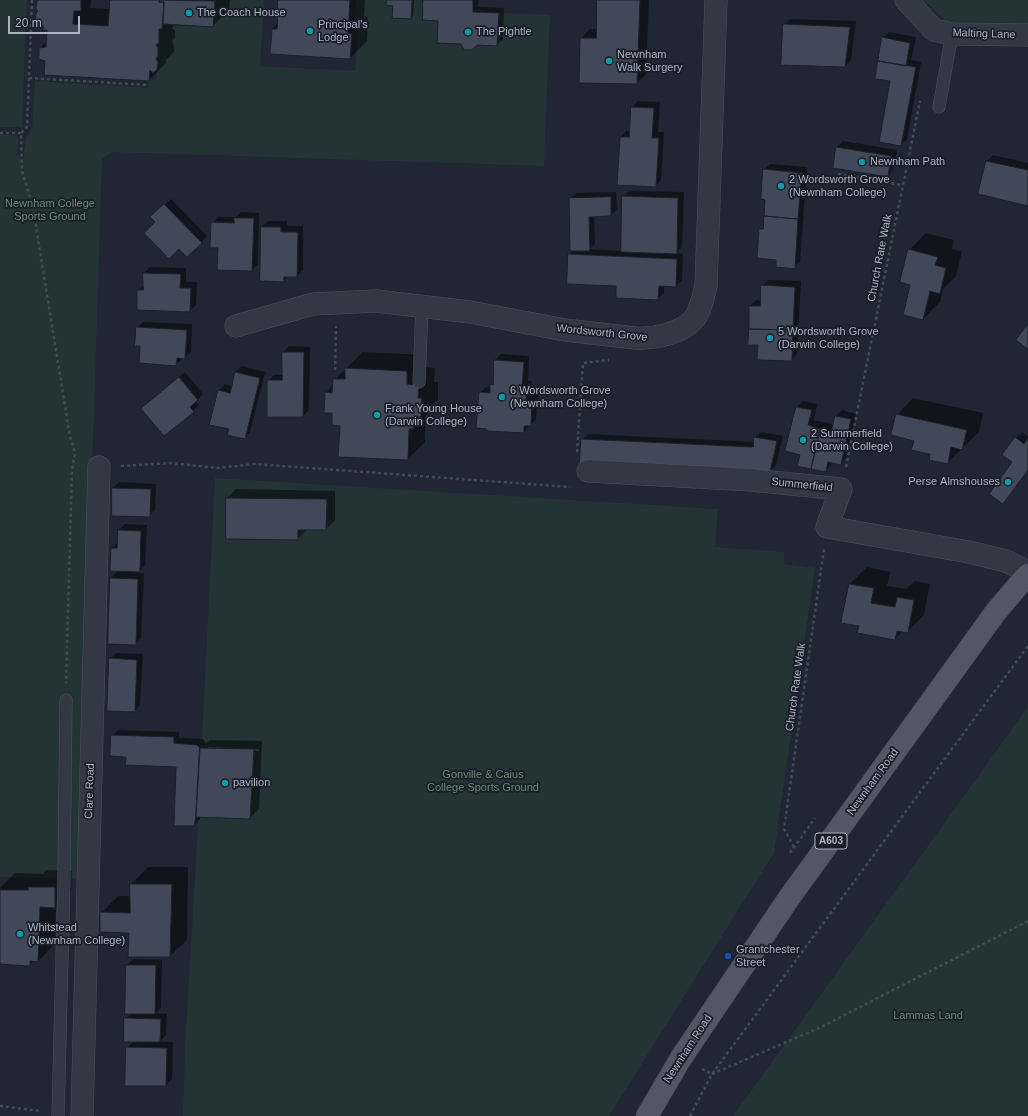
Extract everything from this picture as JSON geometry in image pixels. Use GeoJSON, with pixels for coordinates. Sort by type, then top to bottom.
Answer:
{"type":"FeatureCollection","features":[{"type":"Feature","properties":{"kind":"main road","name":"Newnham Road"},"geometry":{"type":"LineString","coordinates":[[647,1116],[681,1058],[790,898],[991,620],[1028,574]]}},
{"type":"Feature","properties":{"kind":"street","name":"Wordsworth Grove"},"geometry":{"type":"LineString","coordinates":[[236,326],[313,304],[376,301],[470,312],[565,330],[647,339],[666,336],[681,328],[693,319],[701,304],[706,286],[716,0]]}},
{"type":"Feature","properties":{"kind":"street","name":"Malting Lane"},"geometry":{"type":"LineString","coordinates":[[906,0],[934,30],[952,34],[1028,35]]}},
{"type":"Feature","properties":{"kind":"street","name":"Clare Road"},"geometry":{"type":"LineString","coordinates":[[82,1116],[99,467]]}},
{"type":"Feature","properties":{"kind":"street","name":"Summerfield"},"geometry":{"type":"LineString","coordinates":[[588,471],[751,480],[842,489],[824,526]]}},
{"type":"Feature","properties":{"kind":"street"},"geometry":{"type":"LineString","coordinates":[[824,526],[968,552],[1006,561],[1028,574]]}},
{"type":"Feature","properties":{"kind":"lane"},"geometry":{"type":"LineString","coordinates":[[939,107],[952,34]]}},
{"type":"Feature","properties":{"kind":"lane"},"geometry":{"type":"LineString","coordinates":[[419,382],[422,306]]}},
{"type":"Feature","properties":{"kind":"lane"},"geometry":{"type":"LineString","coordinates":[[58,1116],[64,878],[66,700]]}},
{"type":"Feature","properties":{"kind":"path"},"geometry":{"type":"LineString","coordinates":[[0,133],[21,133],[27,127],[32,0]]}},
{"type":"Feature","properties":{"kind":"path"},"geometry":{"type":"LineString","coordinates":[[29,78],[149,84]]}},
{"type":"Feature","properties":{"kind":"path","name":"Church Rate Walk"},"geometry":{"type":"LineString","coordinates":[[842,489],[920,100]]}},
{"type":"Feature","properties":{"kind":"path"},"geometry":{"type":"LineString","coordinates":[[21,133],[22,171],[33,208],[70,437],[75,452],[72,470],[66,700]]}},
{"type":"Feature","properties":{"kind":"path"},"geometry":{"type":"LineString","coordinates":[[838,174],[902,185]]}},
{"type":"Feature","properties":{"kind":"path"},"geometry":{"type":"LineString","coordinates":[[334,370],[337,303]]}},
{"type":"Feature","properties":{"kind":"path"},"geometry":{"type":"LineString","coordinates":[[588,471],[575,468],[583,363],[612,360]]}},
{"type":"Feature","properties":{"kind":"path"},"geometry":{"type":"LineString","coordinates":[[99,467],[171,463],[218,468],[255,464],[573,487]]}},
{"type":"Feature","properties":{"kind":"path","name":"Church Rate Walk"},"geometry":{"type":"LineString","coordinates":[[794,847],[784,829],[824,526]]}},
{"type":"Feature","properties":{"kind":"path"},"geometry":{"type":"LineString","coordinates":[[690,1116],[712,1074],[1028,646]]}},
{"type":"Feature","properties":{"kind":"path"},"geometry":{"type":"LineString","coordinates":[[712,1074],[819,1028],[1028,921]]}},
{"type":"Feature","properties":{"kind":"green space"},"geometry":{"type":"Polygon","coordinates":[[[0,0],[27,0],[22,127],[0,127],[0,0]]]}},
{"type":"Feature","properties":{"kind":"green space","name":"Newnham College Sports Ground"},"geometry":{"type":"Polygon","coordinates":[[[209,0],[264,0],[260,66],[355,71],[359,23],[354,22],[356,0],[387,0],[386,5],[393,6],[392,18],[410,19],[412,0],[423,0],[423,20],[438,21],[437,43],[461,44],[464,50],[472,50],[477,45],[497,46],[499,13],[550,15],[544,166],[112,152],[102,159],[78,879],[0,877],[0,135],[13,135],[18,138],[17,154],[23,159],[26,138],[32,128],[35,81],[149,88],[149,81],[156,79],[158,62],[156,59],[158,49],[156,45],[159,43],[159,29],[162,29],[163,24],[213,27],[215,1],[209,0]]]}},
{"type":"Feature","properties":{"kind":"green space"},"geometry":{"type":"Polygon","coordinates":[[[923,0],[1028,0],[1028,26],[950,25],[923,0]]]}},
{"type":"Feature","properties":{"kind":"green space","name":"Gonville & Caius College Sports Ground"},"geometry":{"type":"Polygon","coordinates":[[[215,478],[718,509],[715,547],[784,552],[784,564],[815,568],[774,853],[609,1116],[183,1116],[185,1046],[198,826],[196,817],[200,748],[202,738],[215,478]]]}},
{"type":"Feature","properties":{"kind":"green space","name":"Lammas Land"},"geometry":{"type":"Polygon","coordinates":[[[1028,707],[1028,1116],[733,1116],[1028,707]]]}},
{"type":"Feature","properties":{"kind":"building"},"geometry":{"type":"Polygon","coordinates":[[[39,0],[81,0],[81,11],[74,11],[73,24],[108,26],[110,0],[160,0],[159,2],[164,2],[162,29],[159,29],[159,43],[156,45],[158,48],[158,55],[156,59],[158,62],[157,70],[153,73],[150,70],[149,81],[44,75],[45,61],[39,59],[39,48],[46,47],[47,30],[43,30],[43,25],[38,25],[35,22],[36,13],[38,11],[36,10],[37,2],[39,0]]]}},
{"type":"Feature","properties":{"kind":"building","name":"The Coach House"},"geometry":{"type":"Polygon","coordinates":[[[160,0],[215,1],[213,27],[163,24],[164,2],[159,2],[160,0]]]}},
{"type":"Feature","properties":{"kind":"building","name":"Principal's Lodge"},"geometry":{"type":"Polygon","coordinates":[[[278,0],[350,0],[348,33],[352,34],[350,59],[270,54],[272,29],[277,29],[278,0]]]}},
{"type":"Feature","properties":{"kind":"building"},"geometry":{"type":"Polygon","coordinates":[[[387,0],[412,0],[411,19],[392,18],[393,6],[386,5],[387,0]]]}},
{"type":"Feature","properties":{"kind":"building","name":"The Pightle"},"geometry":{"type":"Polygon","coordinates":[[[423,0],[473,0],[473,12],[499,13],[497,46],[477,45],[472,50],[464,50],[461,44],[437,43],[438,21],[423,20],[423,0]]]}},
{"type":"Feature","properties":{"kind":"building","name":"Newnham Walk Surgery"},"geometry":{"type":"Polygon","coordinates":[[[597,0],[640,0],[637,84],[579,83],[580,38],[596,38],[597,0]]]}},
{"type":"Feature","properties":{"kind":"building"},"geometry":{"type":"Polygon","coordinates":[[[783,24],[850,27],[845,67],[781,65],[783,24]]]}},
{"type":"Feature","properties":{"kind":"building"},"geometry":{"type":"Polygon","coordinates":[[[882,37],[910,43],[906,66],[878,61],[882,37]]]}},
{"type":"Feature","properties":{"kind":"building"},"geometry":{"type":"Polygon","coordinates":[[[878,61],[916,67],[901,146],[879,142],[890,81],[875,79],[878,61]]]}},
{"type":"Feature","properties":{"kind":"building"},"geometry":{"type":"Polygon","coordinates":[[[631,107],[654,108],[652,138],[659,138],[656,187],[617,185],[620,137],[629,137],[631,107]]]}},
{"type":"Feature","properties":{"kind":"building","name":"Newnham Path"},"geometry":{"type":"Polygon","coordinates":[[[836,147],[891,156],[888,177],[833,168],[836,147]]]}},
{"type":"Feature","properties":{"kind":"building"},"geometry":{"type":"Polygon","coordinates":[[[986,161],[1028,170],[1028,206],[978,194],[986,161]]]}},
{"type":"Feature","properties":{"kind":"building","name":"2 Wordsworth Grove (Newnham College)"},"geometry":{"type":"Polygon","coordinates":[[[763,169],[802,173],[798,219],[764,216],[765,200],[761,199],[763,169]]]}},
{"type":"Feature","properties":{"kind":"building"},"geometry":{"type":"Polygon","coordinates":[[[622,196],[678,198],[677,254],[621,252],[622,196]]]}},
{"type":"Feature","properties":{"kind":"building"},"geometry":{"type":"Polygon","coordinates":[[[611,197],[611,216],[589,217],[590,251],[570,251],[569,198],[611,197]]]}},
{"type":"Feature","properties":{"kind":"building"},"geometry":{"type":"Polygon","coordinates":[[[164,204],[202,243],[187,257],[179,249],[169,259],[144,233],[155,222],[150,217],[164,204]]]}},
{"type":"Feature","properties":{"kind":"building"},"geometry":{"type":"Polygon","coordinates":[[[764,216],[798,219],[795,269],[776,267],[776,260],[757,258],[759,229],[763,229],[764,216]]]}},
{"type":"Feature","properties":{"kind":"building"},"geometry":{"type":"Polygon","coordinates":[[[234,218],[254,218],[252,271],[217,270],[218,248],[210,248],[211,222],[234,223],[234,218]]]}},
{"type":"Feature","properties":{"kind":"building"},"geometry":{"type":"Polygon","coordinates":[[[261,227],[281,227],[281,232],[298,232],[297,277],[284,277],[284,282],[260,281],[261,227]]]}},
{"type":"Feature","properties":{"kind":"building"},"geometry":{"type":"Polygon","coordinates":[[[908,249],[938,257],[935,265],[946,268],[940,294],[930,291],[923,320],[903,315],[910,285],[900,282],[908,249]]]}},
{"type":"Feature","properties":{"kind":"building"},"geometry":{"type":"Polygon","coordinates":[[[568,254],[677,259],[676,287],[659,286],[658,300],[616,298],[616,286],[567,284],[568,254]]]}},
{"type":"Feature","properties":{"kind":"building"},"geometry":{"type":"Polygon","coordinates":[[[143,273],[181,274],[180,288],[191,288],[190,312],[137,310],[137,290],[143,290],[143,273]]]}},
{"type":"Feature","properties":{"kind":"building"},"geometry":{"type":"Polygon","coordinates":[[[761,285],[795,287],[793,330],[749,329],[749,306],[760,306],[761,285]]]}},
{"type":"Feature","properties":{"kind":"building"},"geometry":{"type":"Polygon","coordinates":[[[1028,324],[1028,349],[1016,340],[1028,324]]]}},
{"type":"Feature","properties":{"kind":"building"},"geometry":{"type":"Polygon","coordinates":[[[136,327],[187,330],[185,359],[177,358],[176,366],[139,363],[140,346],[135,346],[136,327]]]}},
{"type":"Feature","properties":{"kind":"building","name":"5 Wordsworth Grove (Darwin College)"},"geometry":{"type":"Polygon","coordinates":[[[749,329],[793,330],[792,361],[757,360],[758,345],[748,345],[749,329]]]}},
{"type":"Feature","properties":{"kind":"building"},"geometry":{"type":"Polygon","coordinates":[[[282,352],[304,352],[303,417],[267,417],[267,380],[282,380],[282,352]]]}},
{"type":"Feature","properties":{"kind":"building","name":"6 Wordsworth Grove (Newnham College)"},"geometry":{"type":"Polygon","coordinates":[[[494,360],[524,362],[522,386],[527,387],[526,400],[532,401],[531,426],[524,426],[524,433],[487,431],[487,429],[476,428],[479,392],[490,393],[490,384],[493,385],[494,360]]]}},
{"type":"Feature","properties":{"kind":"building","name":"Frank Young House (Darwin College)"},"geometry":{"type":"Polygon","coordinates":[[[345,368],[407,371],[407,384],[419,385],[418,398],[422,398],[421,417],[414,417],[414,429],[409,429],[408,460],[338,457],[340,426],[332,425],[332,413],[324,413],[325,392],[332,393],[333,379],[345,379],[345,368]]]}},
{"type":"Feature","properties":{"kind":"building"},"geometry":{"type":"Polygon","coordinates":[[[235,372],[260,378],[245,439],[227,435],[229,429],[209,425],[218,390],[230,393],[235,372]]]}},
{"type":"Feature","properties":{"kind":"building"},"geometry":{"type":"Polygon","coordinates":[[[179,377],[198,400],[190,407],[194,412],[164,436],[141,409],[179,377]]]}},
{"type":"Feature","properties":{"kind":"building","name":"2 Summerfield (Darwin College)"},"geometry":{"type":"Polygon","coordinates":[[[796,407],[812,410],[808,425],[820,429],[811,469],[797,466],[800,455],[785,451],[796,407]]]}},
{"type":"Feature","properties":{"kind":"building"},"geometry":{"type":"Polygon","coordinates":[[[896,414],[967,430],[962,450],[951,447],[948,464],[929,460],[930,454],[911,450],[914,441],[891,435],[896,414]]]}},
{"type":"Feature","properties":{"kind":"building"},"geometry":{"type":"Polygon","coordinates":[[[835,416],[851,419],[841,465],[828,462],[826,472],[811,469],[820,429],[831,431],[835,416]]]}},
{"type":"Feature","properties":{"kind":"building"},"geometry":{"type":"Polygon","coordinates":[[[754,437],[777,441],[770,472],[579,468],[581,439],[753,447],[754,437]]]}},
{"type":"Feature","properties":{"kind":"building","name":"Perse Almshouses"},"geometry":{"type":"Polygon","coordinates":[[[1015,437],[1024,444],[1028,438],[1028,470],[1003,504],[989,494],[1012,462],[1002,455],[1015,437]]]}},
{"type":"Feature","properties":{"kind":"building"},"geometry":{"type":"Polygon","coordinates":[[[112,488],[151,489],[150,517],[112,516],[112,488]]]}},
{"type":"Feature","properties":{"kind":"building"},"geometry":{"type":"Polygon","coordinates":[[[226,498],[327,499],[326,530],[298,530],[298,540],[226,539],[226,498]]]}},
{"type":"Feature","properties":{"kind":"building"},"geometry":{"type":"Polygon","coordinates":[[[118,530],[141,531],[140,572],[110,571],[111,548],[117,548],[118,530]]]}},
{"type":"Feature","properties":{"kind":"building"},"geometry":{"type":"Polygon","coordinates":[[[110,578],[138,579],[136,645],[108,644],[110,578]]]}},
{"type":"Feature","properties":{"kind":"building"},"geometry":{"type":"Polygon","coordinates":[[[849,584],[874,588],[871,603],[895,607],[897,597],[914,600],[908,633],[897,631],[895,640],[857,633],[859,626],[841,623],[849,584]]]}},
{"type":"Feature","properties":{"kind":"building"},"geometry":{"type":"Polygon","coordinates":[[[109,658],[137,660],[135,712],[107,711],[109,658]]]}},
{"type":"Feature","properties":{"kind":"building"},"geometry":{"type":"Polygon","coordinates":[[[111,735],[174,737],[174,743],[197,745],[200,748],[196,817],[194,826],[174,826],[176,767],[125,765],[126,757],[110,756],[111,735]]]}},
{"type":"Feature","properties":{"kind":"building","name":"pavilion"},"geometry":{"type":"Polygon","coordinates":[[[200,748],[254,749],[250,819],[196,817],[200,748]]]}},
{"type":"Feature","properties":{"kind":"building"},"geometry":{"type":"Polygon","coordinates":[[[130,884],[172,884],[170,957],[128,957],[129,933],[100,932],[100,912],[130,913],[130,884]]]}},
{"type":"Feature","properties":{"kind":"building","name":"Whitstead (Newnham College)"},"geometry":{"type":"Polygon","coordinates":[[[28,887],[55,887],[55,908],[40,907],[38,962],[30,961],[30,966],[0,964],[0,890],[28,890],[28,887]]]}},
{"type":"Feature","properties":{"kind":"building"},"geometry":{"type":"Polygon","coordinates":[[[126,965],[156,965],[155,1014],[125,1014],[126,965]]]}},
{"type":"Feature","properties":{"kind":"building"},"geometry":{"type":"Polygon","coordinates":[[[124,1018],[161,1019],[160,1042],[124,1042],[124,1018]]]}},
{"type":"Feature","properties":{"kind":"building"},"geometry":{"type":"Polygon","coordinates":[[[126,1047],[167,1048],[166,1086],[125,1086],[126,1047]]]}},
{"type":"Feature","properties":{"kind":"place","name":"The Coach House"},"geometry":{"type":"Point","coordinates":[189,13]}},
{"type":"Feature","properties":{"kind":"place","name":"Principal's Lodge"},"geometry":{"type":"Point","coordinates":[310,31]}},
{"type":"Feature","properties":{"kind":"place","name":"The Pightle"},"geometry":{"type":"Point","coordinates":[468,32]}},
{"type":"Feature","properties":{"kind":"place","name":"Newnham Walk Surgery"},"geometry":{"type":"Point","coordinates":[609,61]}},
{"type":"Feature","properties":{"kind":"place","name":"Newnham Path"},"geometry":{"type":"Point","coordinates":[862,162]}},
{"type":"Feature","properties":{"kind":"place","name":"2 Wordsworth Grove (Newnham College)"},"geometry":{"type":"Point","coordinates":[781,186]}},
{"type":"Feature","properties":{"kind":"place","name":"5 Wordsworth Grove (Darwin College)"},"geometry":{"type":"Point","coordinates":[770,338]}},
{"type":"Feature","properties":{"kind":"place","name":"6 Wordsworth Grove (Newnham College)"},"geometry":{"type":"Point","coordinates":[502,397]}},
{"type":"Feature","properties":{"kind":"place","name":"Frank Young House (Darwin College)"},"geometry":{"type":"Point","coordinates":[377,415]}},
{"type":"Feature","properties":{"kind":"place","name":"2 Summerfield (Darwin College)"},"geometry":{"type":"Point","coordinates":[803,440]}},
{"type":"Feature","properties":{"kind":"place","name":"Perse Almshouses"},"geometry":{"type":"Point","coordinates":[1008,482]}},
{"type":"Feature","properties":{"kind":"place","name":"pavilion"},"geometry":{"type":"Point","coordinates":[225,783]}},
{"type":"Feature","properties":{"kind":"place","name":"Whitstead (Newnham College)"},"geometry":{"type":"Point","coordinates":[20,934]}},
{"type":"Feature","properties":{"kind":"place","name":"Grantchester Street"},"geometry":{"type":"Point","coordinates":[728,956]}}]}
